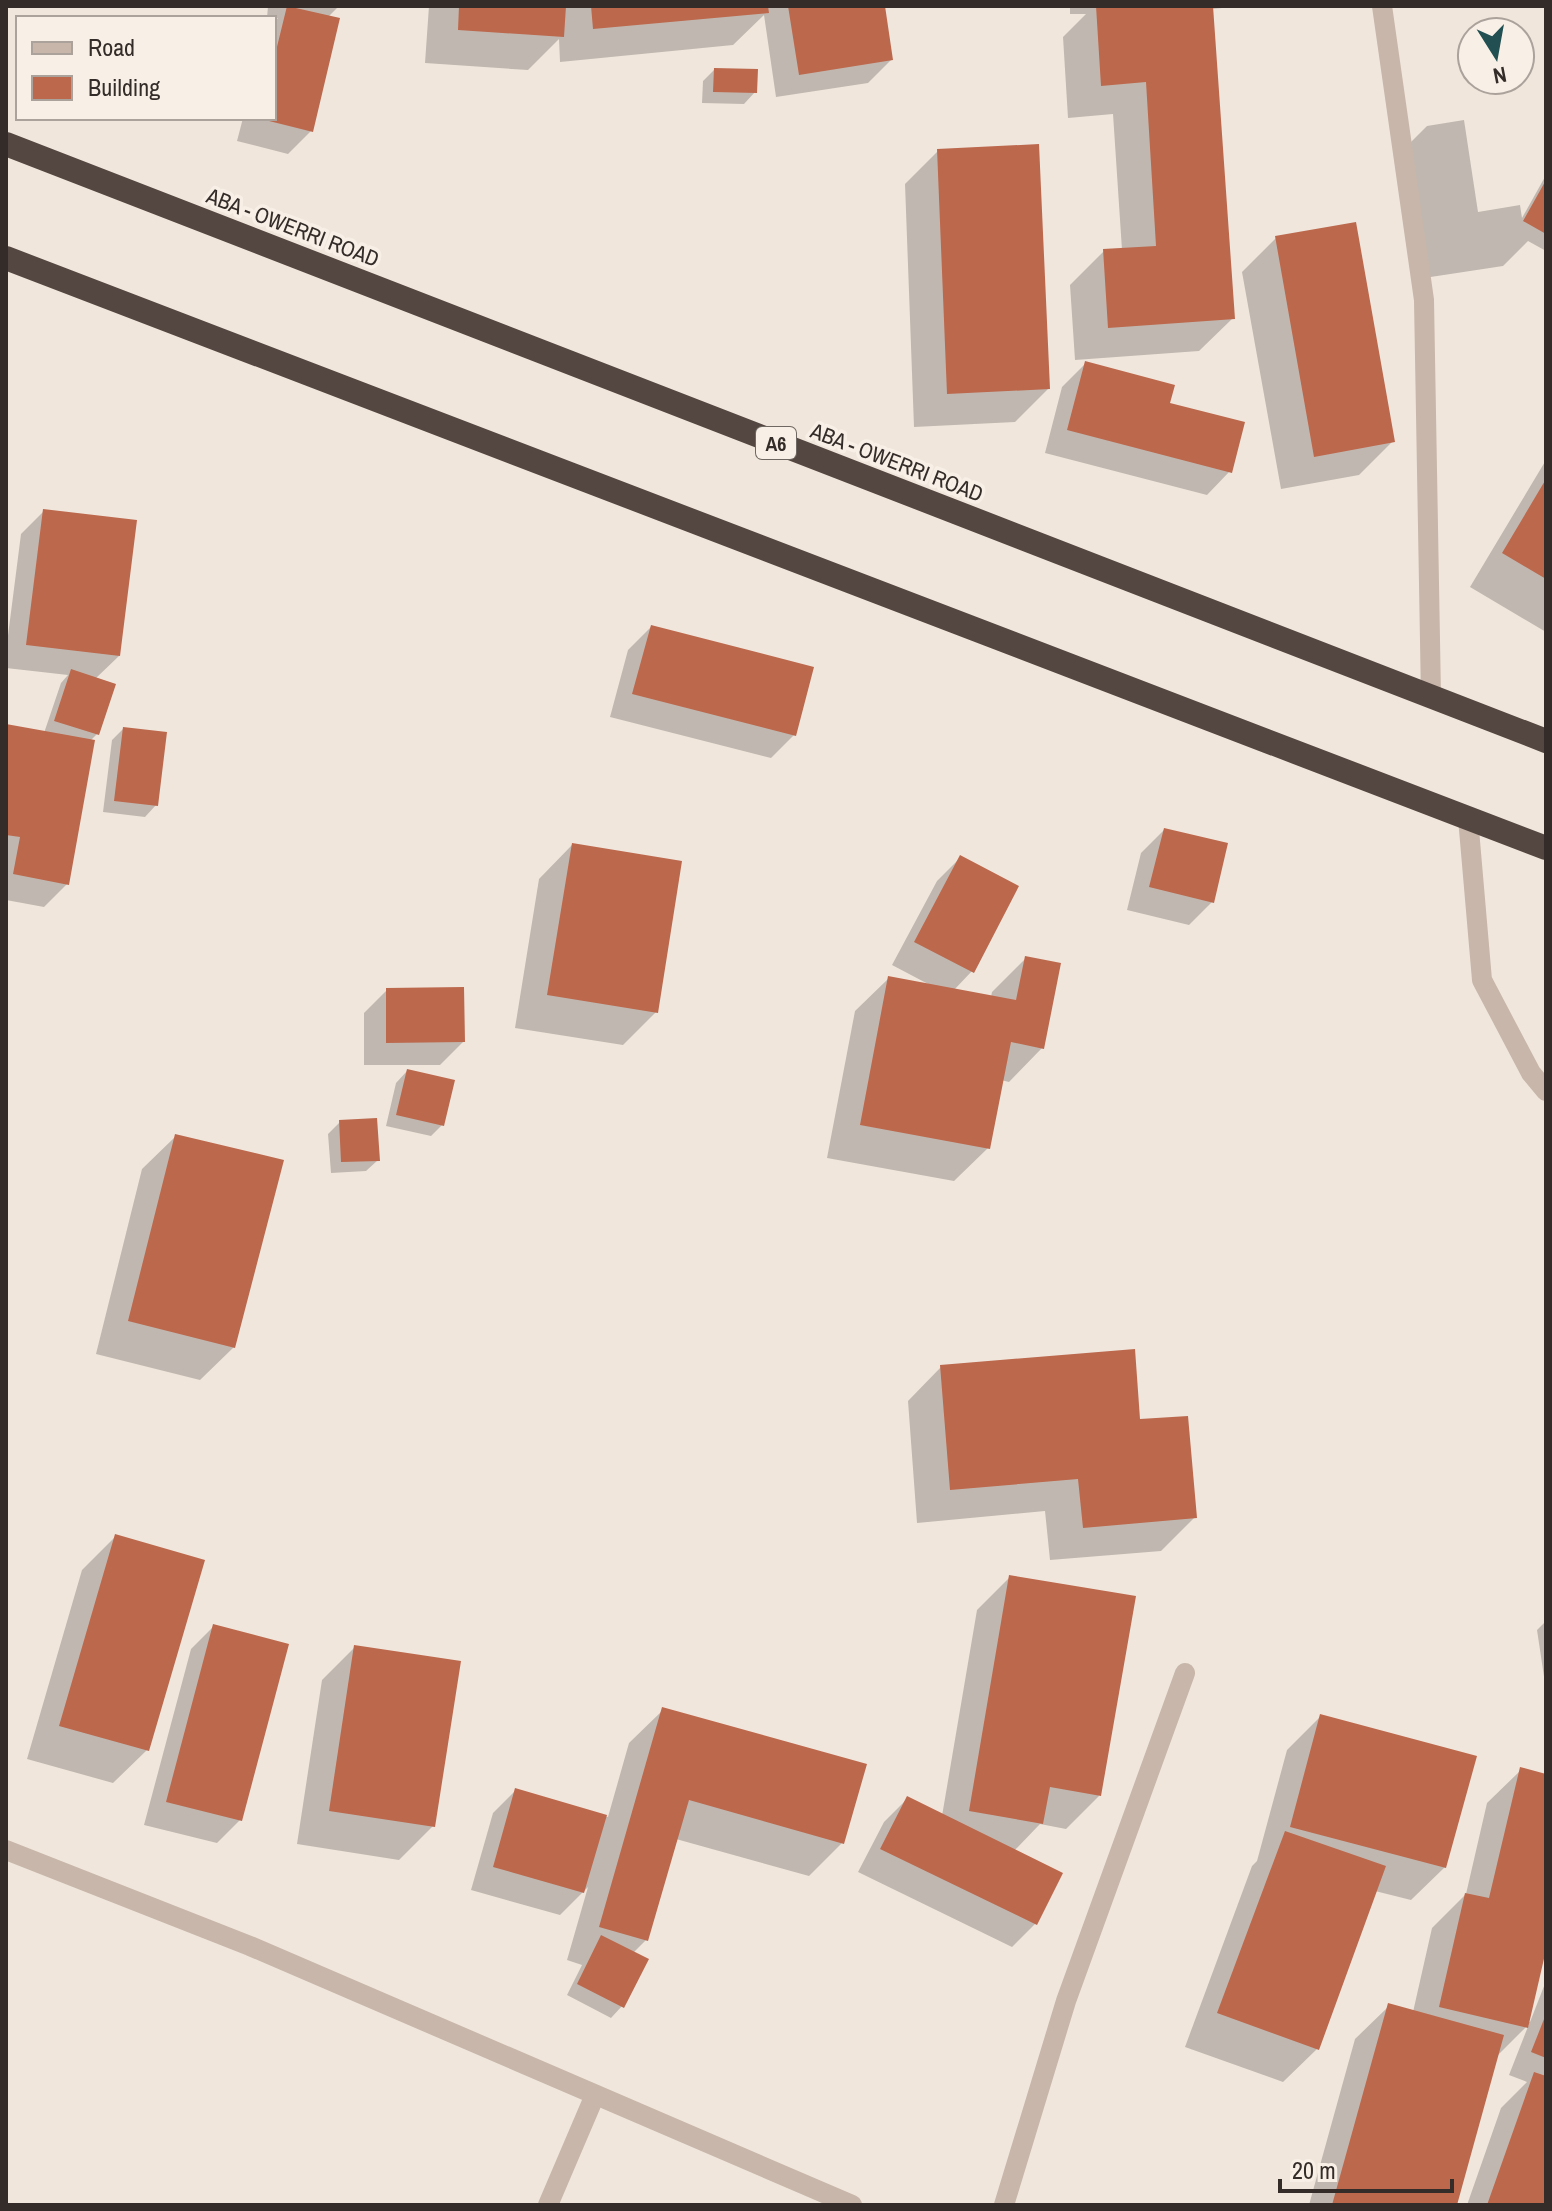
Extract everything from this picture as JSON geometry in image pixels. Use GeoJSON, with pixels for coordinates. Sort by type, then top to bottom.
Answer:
{"type":"FeatureCollection","features":[{"type":"Feature","properties":{"kind":"highway","name":"ABA - OWERRI ROAD"},"geometry":{"type":"LineString","coordinates":[[6,144],[1546,741]]}},
{"type":"Feature","properties":{"kind":"highway"},"geometry":{"type":"LineString","coordinates":[[6,258],[1546,848]]}},
{"type":"Feature","properties":{"kind":"street"},"geometry":{"type":"LineString","coordinates":[[1382,6],[1424,300],[1431,697]]}},
{"type":"Feature","properties":{"kind":"street"},"geometry":{"type":"LineString","coordinates":[[1468,818],[1482,980],[1531,1073],[1546,1091]]}},
{"type":"Feature","properties":{"kind":"street"},"geometry":{"type":"LineString","coordinates":[[1004,2205],[1066,2001],[1185,1673]]}},
{"type":"Feature","properties":{"kind":"street"},"geometry":{"type":"LineString","coordinates":[[6,1850],[250,1946],[852,2205]]}},
{"type":"Feature","properties":{"kind":"street"},"geometry":{"type":"LineString","coordinates":[[548,2205],[595,2095]]}},
{"type":"Feature","properties":{"kind":"building"},"geometry":{"type":"Polygon","coordinates":[[[287,6],[340,18],[313,132],[265,120],[276,120],[276,51],[287,6]]]}},
{"type":"Feature","properties":{"kind":"building"},"geometry":{"type":"Polygon","coordinates":[[[459,6],[566,6],[564,37],[458,30],[459,6]]]}},
{"type":"Feature","properties":{"kind":"building"},"geometry":{"type":"Polygon","coordinates":[[[591,6],[768,6],[769,13],[593,29],[591,6]]]}},
{"type":"Feature","properties":{"kind":"building"},"geometry":{"type":"Polygon","coordinates":[[[788,6],[885,6],[893,60],[799,75],[788,6]]]}},
{"type":"Feature","properties":{"kind":"building"},"geometry":{"type":"Polygon","coordinates":[[[1096,6],[1213,6],[1235,319],[1108,328],[1103,249],[1156,246],[1146,82],[1101,86],[1096,6]]]}},
{"type":"Feature","properties":{"kind":"building"},"geometry":{"type":"Polygon","coordinates":[[[714,68],[758,69],[757,93],[713,92],[714,68]]]}},
{"type":"Feature","properties":{"kind":"building"},"geometry":{"type":"Polygon","coordinates":[[[1039,144],[1050,389],[947,394],[937,149],[1039,144]]]}},
{"type":"Feature","properties":{"kind":"building"},"geometry":{"type":"Polygon","coordinates":[[[1546,180],[1546,234],[1523,221],[1546,180]]]}},
{"type":"Feature","properties":{"kind":"building"},"geometry":{"type":"Polygon","coordinates":[[[1356,222],[1395,442],[1314,457],[1275,236],[1356,222]]]}},
{"type":"Feature","properties":{"kind":"building"},"geometry":{"type":"Polygon","coordinates":[[[1085,361],[1175,385],[1170,403],[1245,422],[1232,473],[1067,430],[1085,361]]]}},
{"type":"Feature","properties":{"kind":"building"},"geometry":{"type":"Polygon","coordinates":[[[1546,479],[1546,579],[1502,553],[1546,479]]]}},
{"type":"Feature","properties":{"kind":"building"},"geometry":{"type":"Polygon","coordinates":[[[43,509],[137,520],[120,656],[26,645],[43,509]]]}},
{"type":"Feature","properties":{"kind":"building"},"geometry":{"type":"Polygon","coordinates":[[[651,625],[814,667],[796,736],[632,694],[651,625]]]}},
{"type":"Feature","properties":{"kind":"building"},"geometry":{"type":"Polygon","coordinates":[[[71,669],[116,684],[99,735],[54,721],[71,669]]]}},
{"type":"Feature","properties":{"kind":"building"},"geometry":{"type":"Polygon","coordinates":[[[6,724],[95,740],[69,885],[13,874],[20,837],[6,835],[6,724]]]}},
{"type":"Feature","properties":{"kind":"building"},"geometry":{"type":"Polygon","coordinates":[[[123,727],[167,732],[158,806],[114,801],[123,727]]]}},
{"type":"Feature","properties":{"kind":"building"},"geometry":{"type":"Polygon","coordinates":[[[1164,828],[1228,843],[1214,903],[1149,887],[1164,828]]]}},
{"type":"Feature","properties":{"kind":"building"},"geometry":{"type":"Polygon","coordinates":[[[572,843],[682,861],[658,1013],[547,995],[572,843]]]}},
{"type":"Feature","properties":{"kind":"building"},"geometry":{"type":"Polygon","coordinates":[[[960,855],[1019,886],[974,973],[914,942],[960,855]]]}},
{"type":"Feature","properties":{"kind":"building"},"geometry":{"type":"Polygon","coordinates":[[[1025,956],[1061,963],[1044,1049],[1011,1042],[990,1149],[860,1125],[888,976],[1016,1000],[1025,956]]]}},
{"type":"Feature","properties":{"kind":"building"},"geometry":{"type":"Polygon","coordinates":[[[464,987],[465,1042],[386,1043],[386,988],[464,987]]]}},
{"type":"Feature","properties":{"kind":"building"},"geometry":{"type":"Polygon","coordinates":[[[407,1069],[455,1080],[444,1126],[396,1115],[407,1069]]]}},
{"type":"Feature","properties":{"kind":"building"},"geometry":{"type":"Polygon","coordinates":[[[377,1118],[380,1161],[341,1162],[339,1120],[377,1118]]]}},
{"type":"Feature","properties":{"kind":"building"},"geometry":{"type":"Polygon","coordinates":[[[175,1134],[284,1160],[235,1348],[128,1321],[175,1134]]]}},
{"type":"Feature","properties":{"kind":"building"},"geometry":{"type":"Polygon","coordinates":[[[1135,1349],[1140,1419],[1188,1416],[1197,1518],[1083,1528],[1078,1479],[950,1490],[940,1365],[1135,1349]]]}},
{"type":"Feature","properties":{"kind":"building"},"geometry":{"type":"Polygon","coordinates":[[[115,1534],[205,1560],[149,1751],[59,1726],[115,1534]]]}},
{"type":"Feature","properties":{"kind":"building"},"geometry":{"type":"Polygon","coordinates":[[[1009,1575],[1136,1596],[1101,1796],[1050,1787],[1043,1824],[969,1811],[1009,1575]]]}},
{"type":"Feature","properties":{"kind":"building"},"geometry":{"type":"Polygon","coordinates":[[[213,1624],[289,1644],[242,1821],[166,1802],[213,1624]]]}},
{"type":"Feature","properties":{"kind":"building"},"geometry":{"type":"Polygon","coordinates":[[[354,1645],[461,1661],[435,1827],[329,1811],[354,1645]]]}},
{"type":"Feature","properties":{"kind":"building"},"geometry":{"type":"Polygon","coordinates":[[[662,1707],[867,1764],[844,1844],[689,1800],[648,1941],[599,1927],[662,1707]]]}},
{"type":"Feature","properties":{"kind":"building"},"geometry":{"type":"Polygon","coordinates":[[[1320,1714],[1477,1756],[1446,1868],[1290,1827],[1320,1714]]]}},
{"type":"Feature","properties":{"kind":"building"},"geometry":{"type":"Polygon","coordinates":[[[1520,1767],[1546,1774],[1546,1950],[1528,2028],[1439,2007],[1465,1893],[1489,1898],[1520,1767]]]}},
{"type":"Feature","properties":{"kind":"building"},"geometry":{"type":"Polygon","coordinates":[[[515,1788],[607,1815],[584,1893],[493,1867],[515,1788]]]}},
{"type":"Feature","properties":{"kind":"building"},"geometry":{"type":"Polygon","coordinates":[[[907,1796],[1063,1873],[1037,1925],[880,1849],[907,1796]]]}},
{"type":"Feature","properties":{"kind":"building"},"geometry":{"type":"Polygon","coordinates":[[[1285,1831],[1386,1866],[1319,2050],[1217,2013],[1285,1831]]]}},
{"type":"Feature","properties":{"kind":"building"},"geometry":{"type":"Polygon","coordinates":[[[601,1935],[649,1959],[624,2008],[577,1984],[601,1935]]]}},
{"type":"Feature","properties":{"kind":"building"},"geometry":{"type":"Polygon","coordinates":[[[1388,2003],[1504,2035],[1457,2205],[1332,2205],[1388,2003]]]}},
{"type":"Feature","properties":{"kind":"building"},"geometry":{"type":"Polygon","coordinates":[[[1546,2014],[1546,2058],[1531,2052],[1546,2014]]]}},
{"type":"Feature","properties":{"kind":"building"},"geometry":{"type":"Polygon","coordinates":[[[1534,2072],[1546,2076],[1546,2205],[1487,2205],[1534,2072]]]}}]}
